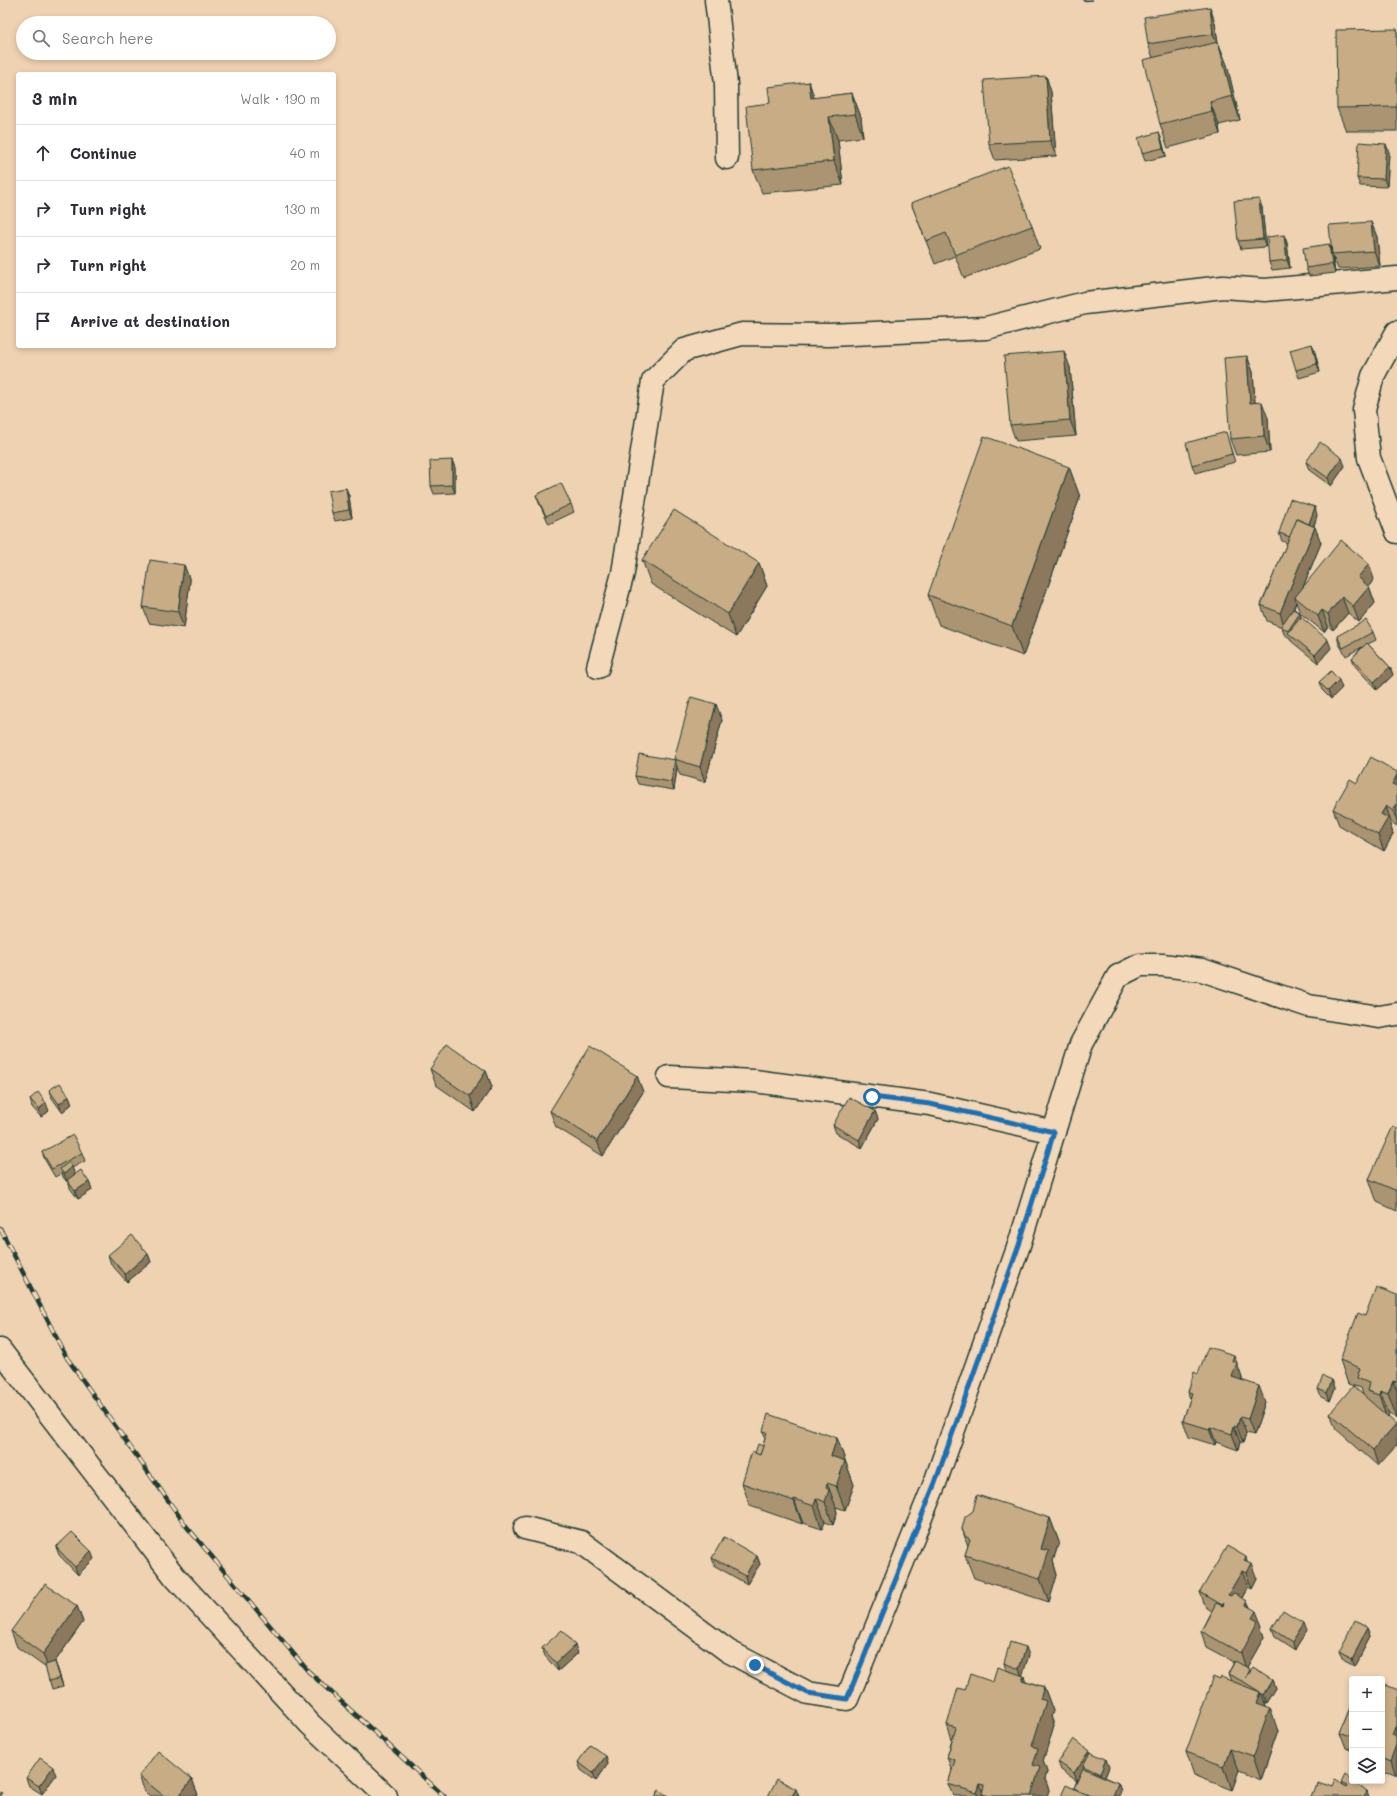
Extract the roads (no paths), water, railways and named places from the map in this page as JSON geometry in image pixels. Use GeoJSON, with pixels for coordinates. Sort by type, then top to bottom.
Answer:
{"type":"FeatureCollection","features":[{"type":"Feature","properties":{"kind":"street"},"geometry":{"type":"LineString","coordinates":[[716,0],[726,84],[727,158]]}},
{"type":"Feature","properties":{"kind":"street"},"geometry":{"type":"LineString","coordinates":[[598,667],[623,573],[653,381],[684,350],[742,334],[828,335],[986,328],[1085,303],[1223,287],[1264,290],[1397,278]]}},
{"type":"Feature","properties":{"kind":"street"},"geometry":{"type":"LineString","coordinates":[[1397,332],[1373,376],[1364,410],[1369,458],[1397,532]]}},
{"type":"Feature","properties":{"kind":"street"},"geometry":{"type":"LineString","coordinates":[[525,1528],[581,1542],[728,1651],[808,1693],[847,1699],[935,1483],[1019,1245],[1081,1044],[1118,976],[1140,964],[1202,970],[1309,1006],[1379,1017],[1397,1014]]}},
{"type":"Feature","properties":{"kind":"street"},"geometry":{"type":"LineString","coordinates":[[669,1077],[754,1081],[930,1104],[1054,1132]]}},
{"type":"Feature","properties":{"kind":"street"},"geometry":{"type":"LineString","coordinates":[[0,1350],[175,1577],[310,1724],[386,1796]]}},
{"type":"Feature","properties":{"kind":"railway"},"geometry":{"type":"LineString","coordinates":[[0,1228],[67,1358],[187,1527],[308,1671],[444,1796]]}}]}
